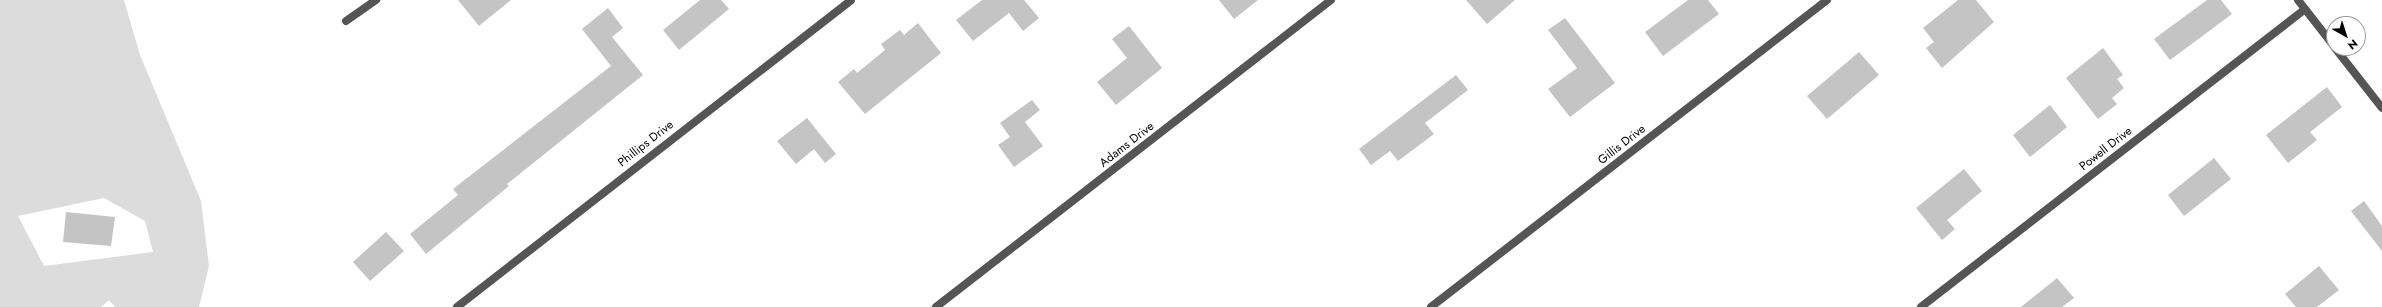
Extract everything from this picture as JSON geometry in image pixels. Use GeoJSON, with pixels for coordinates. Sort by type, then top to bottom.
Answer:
{"type":"FeatureCollection","features":[{"type":"Feature","properties":{"kind":"street"},"geometry":{"type":"LineString","coordinates":[[346,21],[376,0]]}},
{"type":"Feature","properties":{"kind":"street","name":"Phillips Drive"},"geometry":{"type":"LineString","coordinates":[[457,307],[850,0]]}},
{"type":"Feature","properties":{"kind":"street","name":"Adams Drive"},"geometry":{"type":"LineString","coordinates":[[936,307],[1331,0]]}},
{"type":"Feature","properties":{"kind":"street","name":"Gillis Drive"},"geometry":{"type":"LineString","coordinates":[[1431,307],[1827,0]]}},
{"type":"Feature","properties":{"kind":"street"},"geometry":{"type":"LineString","coordinates":[[2298,0],[2326,36]]}},
{"type":"Feature","properties":{"kind":"street","name":"Powell Drive"},"geometry":{"type":"LineString","coordinates":[[1921,307],[2305,9]]}},
{"type":"Feature","properties":{"kind":"street"},"geometry":{"type":"LineString","coordinates":[[2342,56],[2382,108]]}},
{"type":"Feature","properties":{"kind":"shaded area"},"geometry":{"type":"Polygon","coordinates":[[[0,0],[124,0],[140,55],[201,201],[209,266],[199,307],[115,307],[109,300],[101,307],[0,307],[0,0]],[[104,198],[18,216],[44,266],[153,252],[145,221],[104,198]]]}},
{"type":"Feature","properties":{"kind":"building"},"geometry":{"type":"Polygon","coordinates":[[[458,0],[511,0],[479,26],[458,0]]]}},
{"type":"Feature","properties":{"kind":"building"},"geometry":{"type":"Polygon","coordinates":[[[700,0],[721,0],[729,9],[679,50],[663,30],[700,0]]]}},
{"type":"Feature","properties":{"kind":"building"},"geometry":{"type":"Polygon","coordinates":[[[982,0],[1024,0],[1039,18],[1023,31],[1009,13],[973,41],[956,20],[982,0]]]}},
{"type":"Feature","properties":{"kind":"building"},"geometry":{"type":"Polygon","coordinates":[[[1219,0],[1258,0],[1234,19],[1219,0]]]}},
{"type":"Feature","properties":{"kind":"building"},"geometry":{"type":"Polygon","coordinates":[[[1466,0],[1515,0],[1487,24],[1466,0]]]}},
{"type":"Feature","properties":{"kind":"building"},"geometry":{"type":"Polygon","coordinates":[[[1688,0],[1708,0],[1719,14],[1663,56],[1645,32],[1688,0]]]}},
{"type":"Feature","properties":{"kind":"building"},"geometry":{"type":"Polygon","coordinates":[[[1958,0],[1976,0],[1994,22],[1942,68],[1926,48],[1934,42],[1923,28],[1958,0]]]}},
{"type":"Feature","properties":{"kind":"building"},"geometry":{"type":"Polygon","coordinates":[[[2207,0],[2221,0],[2232,14],[2170,60],[2154,39],[2207,0]]]}},
{"type":"Feature","properties":{"kind":"building"},"geometry":{"type":"Polygon","coordinates":[[[608,8],[623,28],[612,37],[643,75],[507,184],[509,186],[426,254],[410,234],[458,195],[453,189],[611,66],[582,29],[608,8]]]}},
{"type":"Feature","properties":{"kind":"building"},"geometry":{"type":"Polygon","coordinates":[[[1565,18],[1615,83],[1570,117],[1548,89],[1577,68],[1548,30],[1565,18]]]}},
{"type":"Feature","properties":{"kind":"building"},"geometry":{"type":"Polygon","coordinates":[[[918,23],[941,53],[865,114],[838,82],[854,69],[857,73],[885,50],[881,44],[900,30],[904,35],[918,23]]]}},
{"type":"Feature","properties":{"kind":"building"},"geometry":{"type":"Polygon","coordinates":[[[1129,26],[1162,68],[1116,105],[1097,82],[1127,58],[1112,39],[1129,26]]]}},
{"type":"Feature","properties":{"kind":"building"},"geometry":{"type":"Polygon","coordinates":[[[2103,48],[2123,75],[2117,79],[2124,88],[2112,98],[2117,104],[2098,119],[2066,78],[2103,48]]]}},
{"type":"Feature","properties":{"kind":"building"},"geometry":{"type":"Polygon","coordinates":[[[1859,52],[1879,75],[1827,119],[1807,96],[1859,52]]]}},
{"type":"Feature","properties":{"kind":"building"},"geometry":{"type":"Polygon","coordinates":[[[1456,75],[1468,90],[1425,123],[1434,134],[1398,161],[1390,151],[1371,165],[1359,149],[1456,75]]]}},
{"type":"Feature","properties":{"kind":"building"},"geometry":{"type":"Polygon","coordinates":[[[2327,87],[2342,107],[2310,132],[2317,140],[2288,163],[2266,135],[2327,87]]]}},
{"type":"Feature","properties":{"kind":"building"},"geometry":{"type":"Polygon","coordinates":[[[1032,100],[1040,110],[1025,122],[1043,146],[1014,167],[998,145],[1010,137],[1000,123],[1032,100]]]}},
{"type":"Feature","properties":{"kind":"building"},"geometry":{"type":"Polygon","coordinates":[[[2050,105],[2067,127],[2030,157],[2013,135],[2050,105]]]}},
{"type":"Feature","properties":{"kind":"building"},"geometry":{"type":"Polygon","coordinates":[[[807,118],[836,154],[825,163],[814,149],[796,164],[777,141],[807,118]]]}},
{"type":"Feature","properties":{"kind":"building"},"geometry":{"type":"Polygon","coordinates":[[[2214,158],[2231,179],[2184,216],[2168,195],[2214,158]]]}},
{"type":"Feature","properties":{"kind":"building"},"geometry":{"type":"Polygon","coordinates":[[[1964,169],[1982,191],[1947,220],[1955,229],[1942,240],[1916,208],[1964,169]]]}},
{"type":"Feature","properties":{"kind":"building"},"geometry":{"type":"Polygon","coordinates":[[[2364,201],[2382,226],[2382,251],[2351,211],[2364,201]]]}},
{"type":"Feature","properties":{"kind":"building"},"geometry":{"type":"Polygon","coordinates":[[[66,212],[115,217],[111,246],[63,242],[66,212]]]}},
{"type":"Feature","properties":{"kind":"building"},"geometry":{"type":"Polygon","coordinates":[[[386,232],[404,251],[370,281],[353,262],[386,232]]]}},
{"type":"Feature","properties":{"kind":"building"},"geometry":{"type":"Polygon","coordinates":[[[2319,266],[2339,290],[2317,307],[2296,307],[2285,294],[2319,266]]]}},
{"type":"Feature","properties":{"kind":"building"},"geometry":{"type":"Polygon","coordinates":[[[2057,278],[2074,298],[2062,307],[2021,307],[2057,278]]]}}]}
